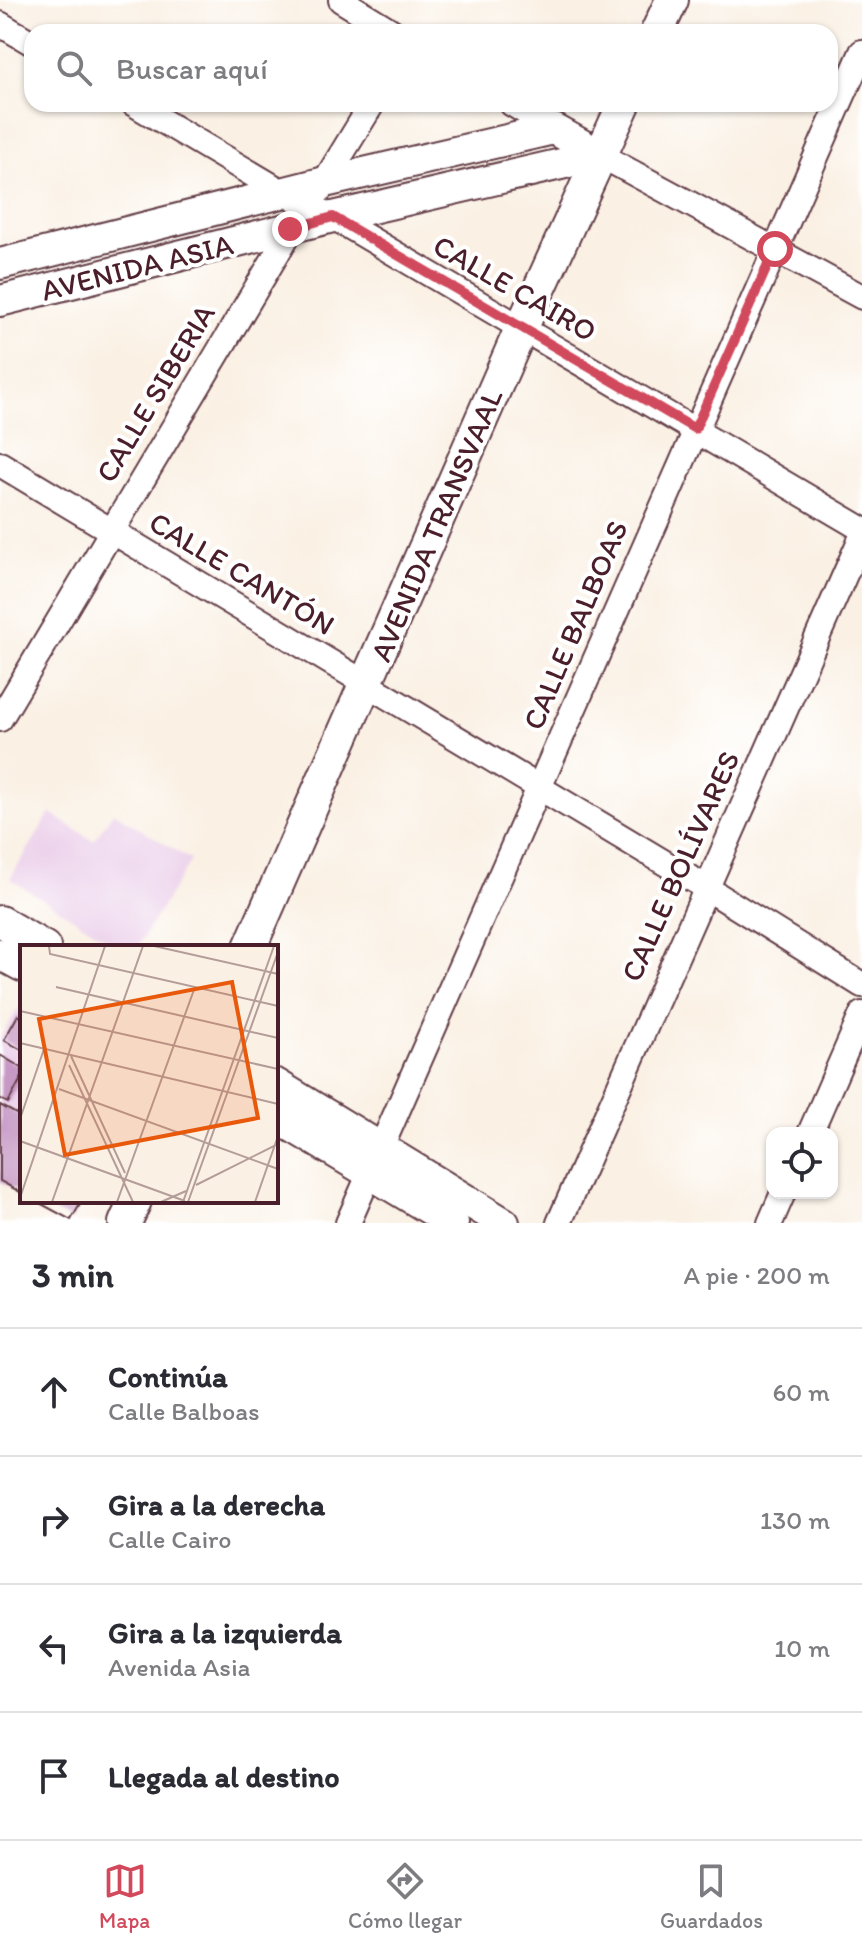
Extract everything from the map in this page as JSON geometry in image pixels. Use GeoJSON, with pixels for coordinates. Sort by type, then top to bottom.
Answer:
{"type":"FeatureCollection","features":[{"type":"Feature","properties":{"kind":"main road"},"geometry":{"type":"LineString","coordinates":[[661,24],[672,0]]}},
{"type":"Feature","properties":{"kind":"main road","name":"AVENIDA TRANSVAAL"},"geometry":{"type":"LineString","coordinates":[[251,945],[521,329],[620,112]]}},
{"type":"Feature","properties":{"kind":"main road"},"geometry":{"type":"LineString","coordinates":[[125,1223],[134,1203]]}},
{"type":"Feature","properties":{"kind":"street"},"geometry":{"type":"LineString","coordinates":[[341,0],[380,24]]}},
{"type":"Feature","properties":{"kind":"street"},"geometry":{"type":"LineString","coordinates":[[0,24],[24,38]]}},
{"type":"Feature","properties":{"kind":"street","name":"CALLE BALBOAS"},"geometry":{"type":"LineString","coordinates":[[838,106],[862,52]]}},
{"type":"Feature","properties":{"kind":"street","name":"CALLE CAIRO"},"geometry":{"type":"LineString","coordinates":[[149,112],[313,199],[521,329],[862,529]]}},
{"type":"Feature","properties":{"kind":"street"},"geometry":{"type":"LineString","coordinates":[[313,199],[367,112]]}},
{"type":"Feature","properties":{"kind":"street"},"geometry":{"type":"LineString","coordinates":[[525,112],[862,297]]}},
{"type":"Feature","properties":{"kind":"street","name":"CALLE BALBOAS"},"geometry":{"type":"LineString","coordinates":[[348,1223],[836,112]]}},
{"type":"Feature","properties":{"kind":"street","name":"AVENIDA ASIA"},"geometry":{"type":"LineString","coordinates":[[0,301],[290,229],[313,199],[554,129]]}},
{"type":"Feature","properties":{"kind":"street","name":"AVENIDA ASIA"},"geometry":{"type":"LineString","coordinates":[[0,264],[313,199],[600,155]]}},
{"type":"Feature","properties":{"kind":"street","name":"CALLE SIBERIA"},"geometry":{"type":"LineString","coordinates":[[0,719],[290,229]]}},
{"type":"Feature","properties":{"kind":"street","name":"CALLE CANTÓN"},"geometry":{"type":"LineString","coordinates":[[0,464],[705,887],[862,985]]}},
{"type":"Feature","properties":{"kind":"street","name":"CALLE BOLÍVARES"},"geometry":{"type":"LineString","coordinates":[[559,1223],[862,536]]}},
{"type":"Feature","properties":{"kind":"street"},"geometry":{"type":"LineString","coordinates":[[0,921],[42,945]]}},
{"type":"Feature","properties":{"kind":"street"},"geometry":{"type":"LineString","coordinates":[[0,954],[20,965]]}},
{"type":"Feature","properties":{"kind":"street"},"geometry":{"type":"LineString","coordinates":[[813,1127],[862,1014]]}},
{"type":"Feature","properties":{"kind":"street"},"geometry":{"type":"LineString","coordinates":[[278,1086],[453,1223]]}},
{"type":"Feature","properties":{"kind":"street"},"geometry":{"type":"LineString","coordinates":[[278,1118],[504,1223]]}},
{"type":"Feature","properties":{"kind":"street"},"geometry":{"type":"LineString","coordinates":[[770,1223],[780,1199]]}},
{"type":"Feature","properties":{"kind":"shaded area"},"geometry":{"type":"Polygon","coordinates":[[[113,812],[191,860],[138,945],[117,945],[10,879],[50,813],[94,841],[113,812]]]}},
{"type":"Feature","properties":{"kind":"shaded area"},"geometry":{"type":"Polygon","coordinates":[[[20,1009],[20,1193],[0,1182],[0,1039],[20,1009]]]}},
{"type":"Feature","properties":{"kind":"building"},"geometry":{"type":"Polygon","coordinates":[[[18,1015],[20,1049],[4,1040],[18,1015]]]}},
{"type":"Feature","properties":{"kind":"building"},"geometry":{"type":"Polygon","coordinates":[[[0,1055],[20,1067],[20,1081],[8,1103],[0,1099],[0,1055]]]}},
{"type":"Feature","properties":{"kind":"building"},"geometry":{"type":"Polygon","coordinates":[[[0,1105],[20,1116],[20,1192],[0,1181],[0,1105]]]}},
{"type":"Feature","properties":{"kind":"building"},"geometry":{"type":"Polygon","coordinates":[[[40,1203],[81,1203],[71,1220],[40,1203]]]}},
{"type":"Feature","properties":{"kind":"route"},"geometry":{"type":"LineString","coordinates":[[290,229],[333,217],[695,429],[775,249]]}}]}
